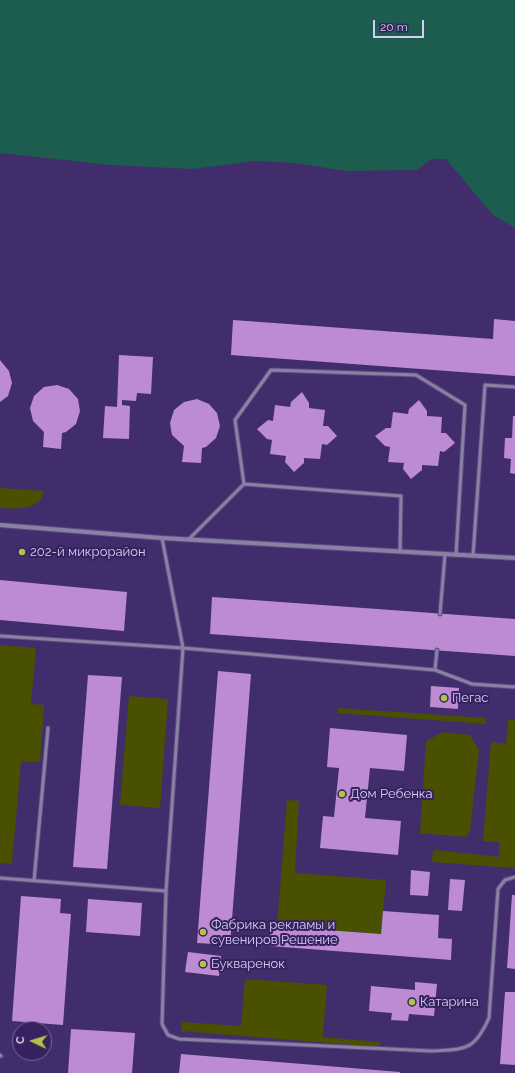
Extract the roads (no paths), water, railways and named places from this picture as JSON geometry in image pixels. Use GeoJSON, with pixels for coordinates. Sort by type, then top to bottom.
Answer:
{"type":"FeatureCollection","features":[{"type":"Feature","properties":{"kind":"street"},"geometry":{"type":"LineString","coordinates":[[0,525],[162,538],[515,558]]}},
{"type":"Feature","properties":{"kind":"lane"},"geometry":{"type":"LineString","coordinates":[[244,484],[235,420],[271,370],[416,375],[465,405],[456,555]]}},
{"type":"Feature","properties":{"kind":"lane"},"geometry":{"type":"LineString","coordinates":[[473,556],[485,385],[515,387]]}},
{"type":"Feature","properties":{"kind":"lane"},"geometry":{"type":"LineString","coordinates":[[189,539],[244,484],[402,496],[400,552]]}},
{"type":"Feature","properties":{"kind":"lane"},"geometry":{"type":"LineString","coordinates":[[162,538],[183,648],[166,891],[162,1024],[168,1035],[179,1039],[432,1051],[463,1049],[480,1037],[489,1018],[498,890],[506,880],[515,877]]}},
{"type":"Feature","properties":{"kind":"lane"},"geometry":{"type":"LineString","coordinates":[[440,614],[445,554]]}},
{"type":"Feature","properties":{"kind":"lane"},"geometry":{"type":"LineString","coordinates":[[0,636],[183,648],[435,670],[472,684],[515,687]]}},
{"type":"Feature","properties":{"kind":"lane"},"geometry":{"type":"LineString","coordinates":[[435,670],[437,650]]}},
{"type":"Feature","properties":{"kind":"lane"},"geometry":{"type":"LineString","coordinates":[[34,881],[48,728]]}},
{"type":"Feature","properties":{"kind":"lane"},"geometry":{"type":"LineString","coordinates":[[0,878],[166,891]]}},
{"type":"Feature","properties":{"kind":"place","name":"202-й микрорайон"},"geometry":{"type":"Point","coordinates":[22,552]}},
{"type":"Feature","properties":{"kind":"place","name":"Пегас"},"geometry":{"type":"Point","coordinates":[444,698]}},
{"type":"Feature","properties":{"kind":"place","name":"Дом Ребенка"},"geometry":{"type":"Point","coordinates":[342,794]}},
{"type":"Feature","properties":{"kind":"place","name":"Фабрика рекламы и сувениров Решение"},"geometry":{"type":"Point","coordinates":[203,932]}},
{"type":"Feature","properties":{"kind":"place","name":"Букваренок"},"geometry":{"type":"Point","coordinates":[203,964]}},
{"type":"Feature","properties":{"kind":"place","name":"Катарина"},"geometry":{"type":"Point","coordinates":[412,1002]}}]}
